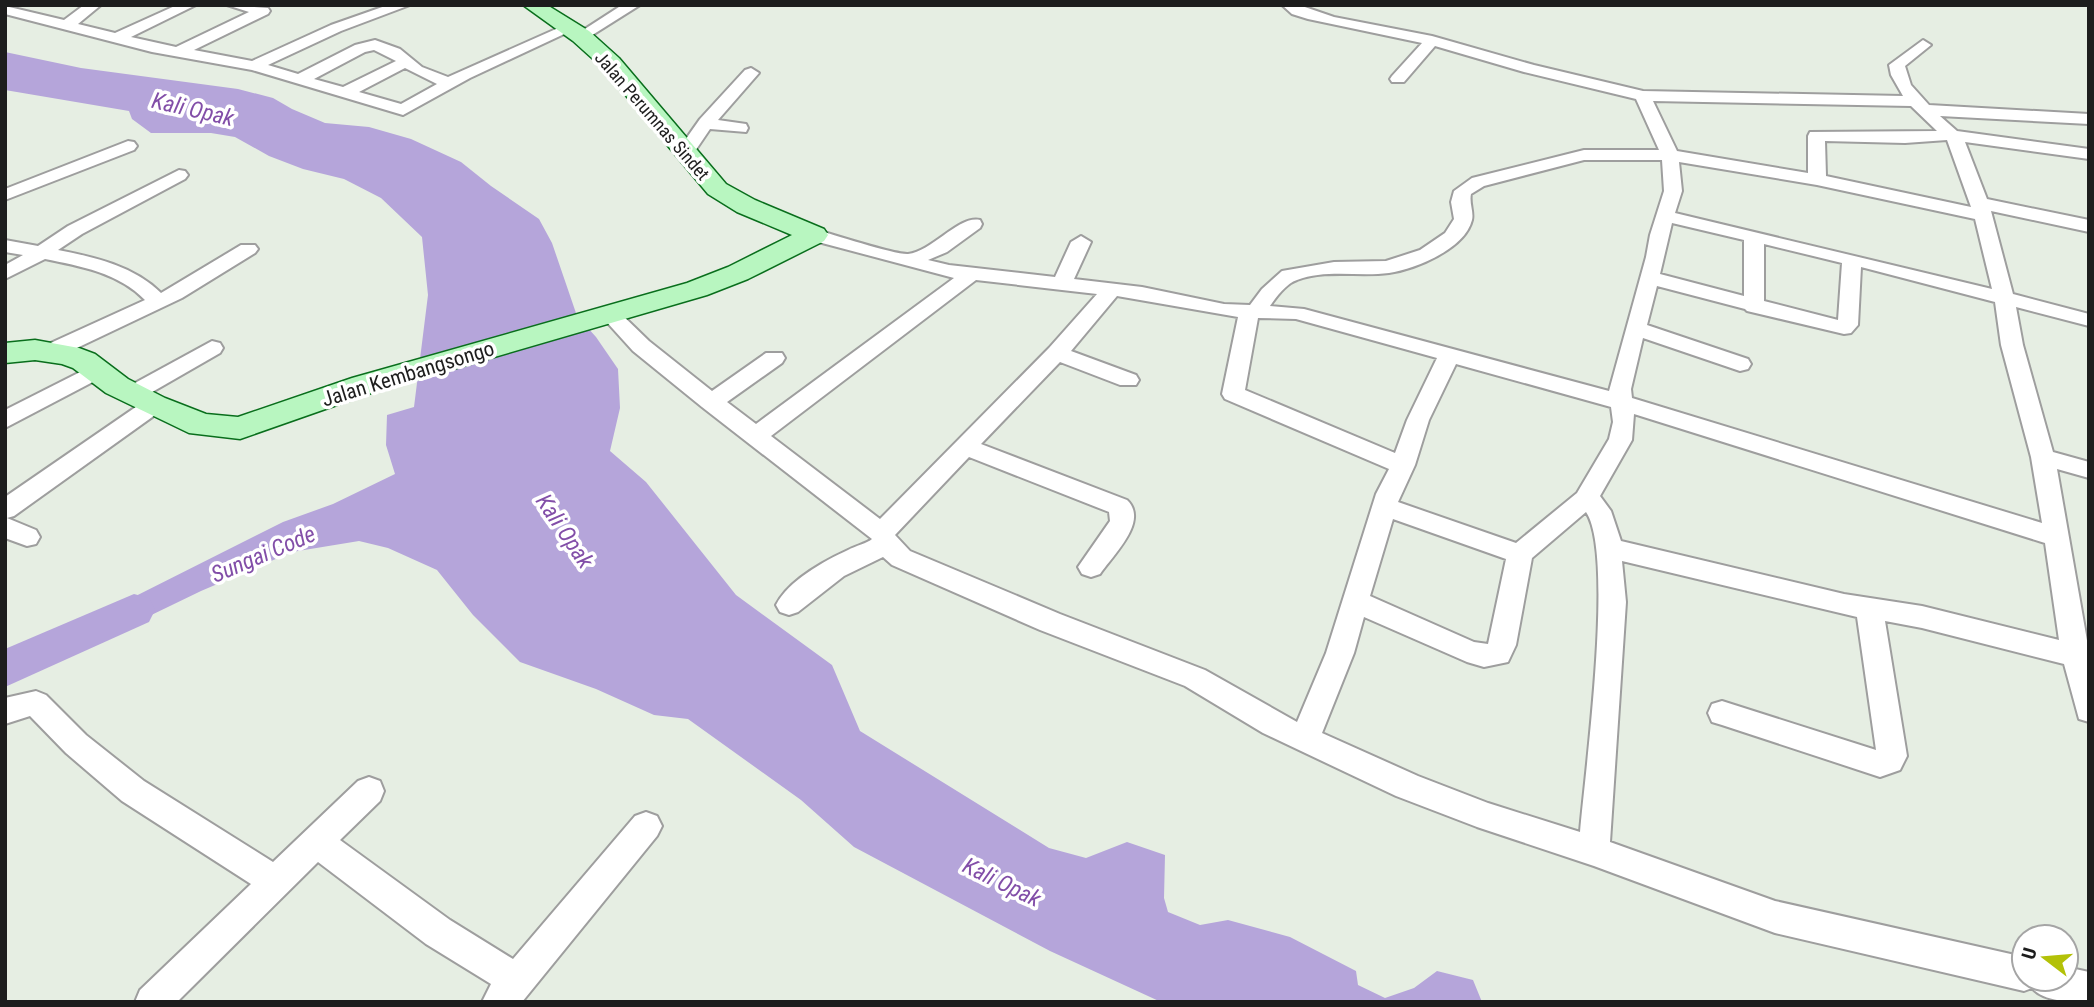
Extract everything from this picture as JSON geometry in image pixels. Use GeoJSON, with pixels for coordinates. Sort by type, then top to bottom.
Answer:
{"type":"FeatureCollection","features":[{"type":"Feature","properties":{"kind":"street"},"geometry":{"type":"LineString","coordinates":[[67,25],[94,5]]}},
{"type":"Feature","properties":{"kind":"street"},"geometry":{"type":"LineString","coordinates":[[117,38],[189,5]]}},
{"type":"Feature","properties":{"kind":"street"},"geometry":{"type":"LineString","coordinates":[[178,52],[263,11],[234,5]]}},
{"type":"Feature","properties":{"kind":"street"},"geometry":{"type":"LineString","coordinates":[[254,66],[342,25],[403,5]]}},
{"type":"Feature","properties":{"kind":"street","name":"Jalan Perumnas Sindet"},"geometry":{"type":"LineString","coordinates":[[533,5],[575,32],[623,76],[708,182],[727,196],[814,234]]}},
{"type":"Feature","properties":{"kind":"street"},"geometry":{"type":"LineString","coordinates":[[5,9],[178,52],[254,66],[403,110],[448,83],[575,32],[633,5]]}},
{"type":"Feature","properties":{"kind":"street"},"geometry":{"type":"LineString","coordinates":[[1289,5],[1296,11],[1432,40],[1530,69],[1643,96],[1920,105],[2089,119]]}},
{"type":"Feature","properties":{"kind":"street"},"geometry":{"type":"LineString","coordinates":[[326,16],[342,25]]}},
{"type":"Feature","properties":{"kind":"street"},"geometry":{"type":"LineString","coordinates":[[1398,79],[1432,40]]}},
{"type":"Feature","properties":{"kind":"street"},"geometry":{"type":"LineString","coordinates":[[1923,45],[1897,65],[1897,71],[1920,105],[1959,145],[1981,209],[2004,297],[2012,345],[2043,457],[2089,710]]}},
{"type":"Feature","properties":{"kind":"street"},"geometry":{"type":"LineString","coordinates":[[301,79],[367,46],[384,47],[395,52],[425,75],[448,83]]}},
{"type":"Feature","properties":{"kind":"street"},"geometry":{"type":"LineString","coordinates":[[342,94],[405,62]]}},
{"type":"Feature","properties":{"kind":"street"},"geometry":{"type":"LineString","coordinates":[[685,153],[706,123],[751,73]]}},
{"type":"Feature","properties":{"kind":"street"},"geometry":{"type":"LineString","coordinates":[[1355,601],[1467,651],[1485,656],[1498,654],[1520,554],[1587,498],[1598,474],[1620,440],[1625,422],[1620,389],[1651,278],[1659,235],[1673,191],[1670,155],[1643,96]]}},
{"type":"Feature","properties":{"kind":"street"},"geometry":{"type":"LineString","coordinates":[[706,123],[740,128]]}},
{"type":"Feature","properties":{"kind":"street"},"geometry":{"type":"LineString","coordinates":[[1817,180],[1816,136],[1905,138],[1952,135],[2089,154]]}},
{"type":"Feature","properties":{"kind":"street"},"geometry":{"type":"LineString","coordinates":[[5,195],[128,146]]}},
{"type":"Feature","properties":{"kind":"street"},"geometry":{"type":"LineString","coordinates":[[1403,465],[1233,394],[1253,312],[1275,286],[1289,275],[1334,268],[1388,267],[1427,254],[1453,237],[1463,219],[1460,202],[1463,191],[1478,182],[1584,155],[1670,155],[2089,226]]}},
{"type":"Feature","properties":{"kind":"street"},"geometry":{"type":"LineString","coordinates":[[5,273],[40,254],[75,230],[179,175]]}},
{"type":"Feature","properties":{"kind":"street"},"geometry":{"type":"LineString","coordinates":[[1666,216],[1852,259],[2089,320]]}},
{"type":"Feature","properties":{"kind":"street"},"geometry":{"type":"LineString","coordinates":[[907,261],[940,248],[974,224]]}},
{"type":"Feature","properties":{"kind":"street"},"geometry":{"type":"LineString","coordinates":[[814,234],[907,261],[970,275],[1142,293],[1224,310],[1297,313],[1623,402],[2057,537]]}},
{"type":"Feature","properties":{"kind":"street","name":"Jalan Kembangsongo"},"geometry":{"type":"LineString","coordinates":[[5,353],[51,351],[84,361],[143,399],[201,425],[240,428],[363,385],[609,316],[717,281],[814,234]]}},
{"type":"Feature","properties":{"kind":"street"},"geometry":{"type":"LineString","coordinates":[[1754,236],[1754,307]]}},
{"type":"Feature","properties":{"kind":"street"},"geometry":{"type":"LineString","coordinates":[[1061,285],[1080,242]]}},
{"type":"Feature","properties":{"kind":"street"},"geometry":{"type":"LineString","coordinates":[[5,246],[127,277],[148,289],[158,302]]}},
{"type":"Feature","properties":{"kind":"street"},"geometry":{"type":"LineString","coordinates":[[51,351],[158,302],[206,276],[248,248]]}},
{"type":"Feature","properties":{"kind":"street"},"geometry":{"type":"LineString","coordinates":[[1651,278],[1754,307],[1847,327],[1852,259]]}},
{"type":"Feature","properties":{"kind":"street"},"geometry":{"type":"LineString","coordinates":[[754,437],[970,275]]}},
{"type":"Feature","properties":{"kind":"street"},"geometry":{"type":"LineString","coordinates":[[789,605],[826,573],[884,539],[965,447],[1057,353],[1111,290]]}},
{"type":"Feature","properties":{"kind":"street"},"geometry":{"type":"LineString","coordinates":[[609,316],[710,402],[884,539],[901,558],[1012,606],[1195,678],[1273,724],[1407,786],[1488,817],[1594,851],[1775,917],[2010,971]]}},
{"type":"Feature","properties":{"kind":"street"},"geometry":{"type":"LineString","coordinates":[[1635,328],[1740,364]]}},
{"type":"Feature","properties":{"kind":"street"},"geometry":{"type":"LineString","coordinates":[[11,516],[143,399],[212,348]]}},
{"type":"Feature","properties":{"kind":"street"},"geometry":{"type":"LineString","coordinates":[[1057,353],[1128,380]]}},
{"type":"Feature","properties":{"kind":"street"},"geometry":{"type":"LineString","coordinates":[[1305,738],[1340,653],[1384,506],[1403,465],[1418,420],[1450,354]]}},
{"type":"Feature","properties":{"kind":"street"},"geometry":{"type":"LineString","coordinates":[[710,402],[733,389],[774,358]]}},
{"type":"Feature","properties":{"kind":"street"},"geometry":{"type":"LineString","coordinates":[[5,420],[98,370]]}},
{"type":"Feature","properties":{"kind":"street"},"geometry":{"type":"LineString","coordinates":[[965,447],[1118,506],[1125,516],[1122,523],[1091,567]]}},
{"type":"Feature","properties":{"kind":"street"},"geometry":{"type":"LineString","coordinates":[[2043,457],[2089,470]]}},
{"type":"Feature","properties":{"kind":"street"},"geometry":{"type":"LineString","coordinates":[[1587,498],[1599,510],[1607,531],[1613,602],[1594,851]]}},
{"type":"Feature","properties":{"kind":"street"},"geometry":{"type":"LineString","coordinates":[[1384,506],[1520,554]]}},
{"type":"Feature","properties":{"kind":"street"},"geometry":{"type":"LineString","coordinates":[[1609,548],[1869,608],[2078,638]]}},
{"type":"Feature","properties":{"kind":"street"},"geometry":{"type":"LineString","coordinates":[[1722,713],[1880,764],[1889,761],[1892,756],[1869,608]]}},
{"type":"Feature","properties":{"kind":"street"},"geometry":{"type":"LineString","coordinates":[[5,712],[19,705],[36,703],[76,744],[133,791],[276,881]]}},
{"type":"Feature","properties":{"kind":"street"},"geometry":{"type":"LineString","coordinates":[[152,1002],[369,791]]}},
{"type":"Feature","properties":{"kind":"street"},"geometry":{"type":"LineString","coordinates":[[316,842],[438,932],[508,991],[646,826]]}},
{"type":"Feature","properties":{"kind":"water","name":"Kali Opak"},"geometry":{"type":"Polygon","coordinates":[[[5,52],[81,68],[238,89],[273,98],[325,123],[369,127],[411,139],[461,162],[539,219],[552,243],[577,316],[596,337],[618,369],[620,408],[610,451],[646,482],[736,595],[832,665],[860,731],[1049,848],[1086,858],[1127,842],[1165,855],[1164,898],[1168,912],[1200,925],[1228,920],[1290,937],[1356,971],[1358,985],[1385,998],[1414,988],[1437,971],[1473,980],[1482,1002],[1161,1002],[1050,951],[854,847],[801,800],[688,719],[654,715],[596,689],[520,662],[473,615],[437,570],[388,548],[359,541],[292,552],[201,591],[79,650],[94,617],[283,522],[333,504],[395,474],[386,445],[387,415],[414,407],[428,295],[422,237],[381,198],[344,179],[303,169],[269,156],[235,137],[211,133],[151,133],[132,119],[129,111],[5,90],[5,52]]]}},
{"type":"Feature","properties":{"kind":"waterway","name":"Sungai Code"},"geometry":{"type":"LineString","coordinates":[[5,669],[134,610]]}}]}
